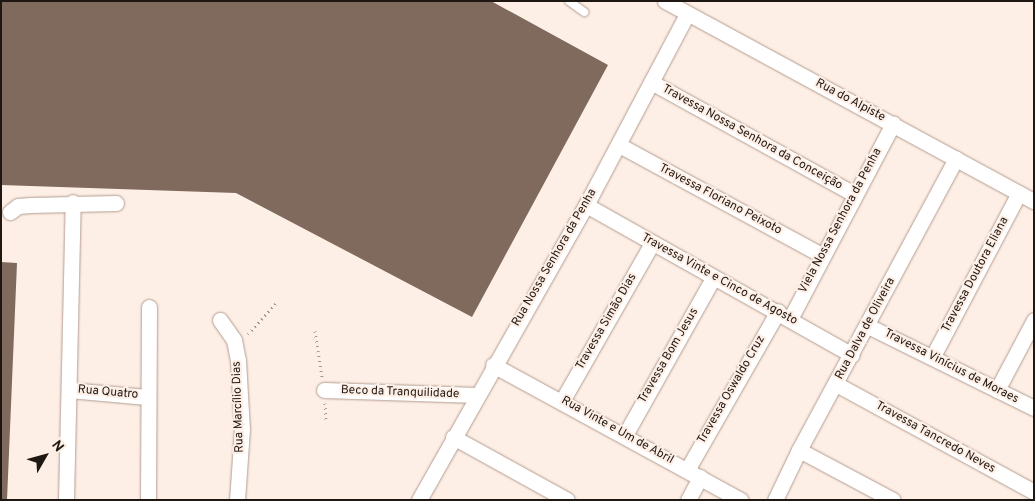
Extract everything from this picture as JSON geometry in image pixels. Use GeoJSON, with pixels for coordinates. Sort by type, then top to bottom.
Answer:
{"type":"FeatureCollection","features":[{"type":"Feature","properties":{"kind":"street","name":"Rua do Alpiste"},"geometry":{"type":"LineString","coordinates":[[665,1],[1034,201]]}},
{"type":"Feature","properties":{"kind":"street","name":"Rua Nossa Senhora da Penha"},"geometry":{"type":"LineString","coordinates":[[419,500],[493,365],[586,205],[687,14]]}},
{"type":"Feature","properties":{"kind":"street","name":"Travessa Nossa Senhora da Conceição"},"geometry":{"type":"LineString","coordinates":[[651,82],[854,194]]}},
{"type":"Feature","properties":{"kind":"street","name":"Viela Nossa Senhora da Penha"},"geometry":{"type":"LineString","coordinates":[[784,315],[822,255],[893,124]]}},
{"type":"Feature","properties":{"kind":"street","name":"Travessa Floriano Peixoto"},"geometry":{"type":"LineString","coordinates":[[619,145],[822,255]]}},
{"type":"Feature","properties":{"kind":"street","name":"Rua Dalva de Oliveira"},"geometry":{"type":"LineString","coordinates":[[775,500],[798,450],[868,326],[956,159]]}},
{"type":"Feature","properties":{"kind":"street","name":"Travessa Doutora Eliana"},"geometry":{"type":"LineString","coordinates":[[933,356],[1019,193]]}},
{"type":"Feature","properties":{"kind":"street"},"geometry":{"type":"LineString","coordinates":[[66,500],[73,202]]}},
{"type":"Feature","properties":{"kind":"street"},"geometry":{"type":"LineString","coordinates":[[10,212],[18,206],[73,202],[116,203]]}},
{"type":"Feature","properties":{"kind":"street","name":"Travessa Vinte e Cinco de Agosto"},"geometry":{"type":"LineString","coordinates":[[586,205],[852,355]]}},
{"type":"Feature","properties":{"kind":"street","name":"Travessa Simão Dias"},"geometry":{"type":"LineString","coordinates":[[562,400],[652,243]]}},
{"type":"Feature","properties":{"kind":"street","name":"Travessa Bom Jesus"},"geometry":{"type":"LineString","coordinates":[[624,434],[713,278]]}},
{"type":"Feature","properties":{"kind":"street"},"geometry":{"type":"LineString","coordinates":[[148,500],[147,397],[149,307]]}},
{"type":"Feature","properties":{"kind":"street","name":"Travessa Oswaldo Cruz"},"geometry":{"type":"LineString","coordinates":[[686,470],[784,315]]}},
{"type":"Feature","properties":{"kind":"street","name":"Rua Marcílio Dias"},"geometry":{"type":"LineString","coordinates":[[220,320],[229,329],[235,348],[242,429],[237,500]]}},
{"type":"Feature","properties":{"kind":"street"},"geometry":{"type":"LineString","coordinates":[[997,390],[1034,320]]}},
{"type":"Feature","properties":{"kind":"street","name":"Travessa Vinícius de Moraes"},"geometry":{"type":"LineString","coordinates":[[868,326],[933,356],[1034,408]]}},
{"type":"Feature","properties":{"kind":"street","name":"Rua Vinte e Um de Abril"},"geometry":{"type":"LineString","coordinates":[[493,365],[562,400],[741,500]]}},
{"type":"Feature","properties":{"kind":"street","name":"Travessa Tancredo Neves"},"geometry":{"type":"LineString","coordinates":[[836,384],[1034,492]]}},
{"type":"Feature","properties":{"kind":"street","name":"Rua Quatro"},"geometry":{"type":"LineString","coordinates":[[69,390],[147,397]]}},
{"type":"Feature","properties":{"kind":"street","name":"Beco da Tranquilidade"},"geometry":{"type":"LineString","coordinates":[[324,390],[477,395]]}},
{"type":"Feature","properties":{"kind":"street"},"geometry":{"type":"LineString","coordinates":[[453,437],[567,500]]}},
{"type":"Feature","properties":{"kind":"street"},"geometry":{"type":"LineString","coordinates":[[798,450],[893,500]]}},
{"type":"Feature","properties":{"kind":"street"},"geometry":{"type":"LineString","coordinates":[[688,500],[700,477]]}},
{"type":"Feature","properties":{"kind":"lane"},"geometry":{"type":"LineString","coordinates":[[569,1],[584,12]]}},
{"type":"Feature","properties":{"kind":"path"},"geometry":{"type":"LineString","coordinates":[[235,348],[277,302]]}},
{"type":"Feature","properties":{"kind":"path"},"geometry":{"type":"LineString","coordinates":[[315,330],[324,390]]}},
{"type":"Feature","properties":{"kind":"building"},"geometry":{"type":"Polygon","coordinates":[[[1,1],[491,1],[608,65],[472,317],[236,193],[1,185],[1,1]]]}},
{"type":"Feature","properties":{"kind":"building"},"geometry":{"type":"Polygon","coordinates":[[[1,262],[17,263],[7,500],[1,500],[1,262]]]}}]}
